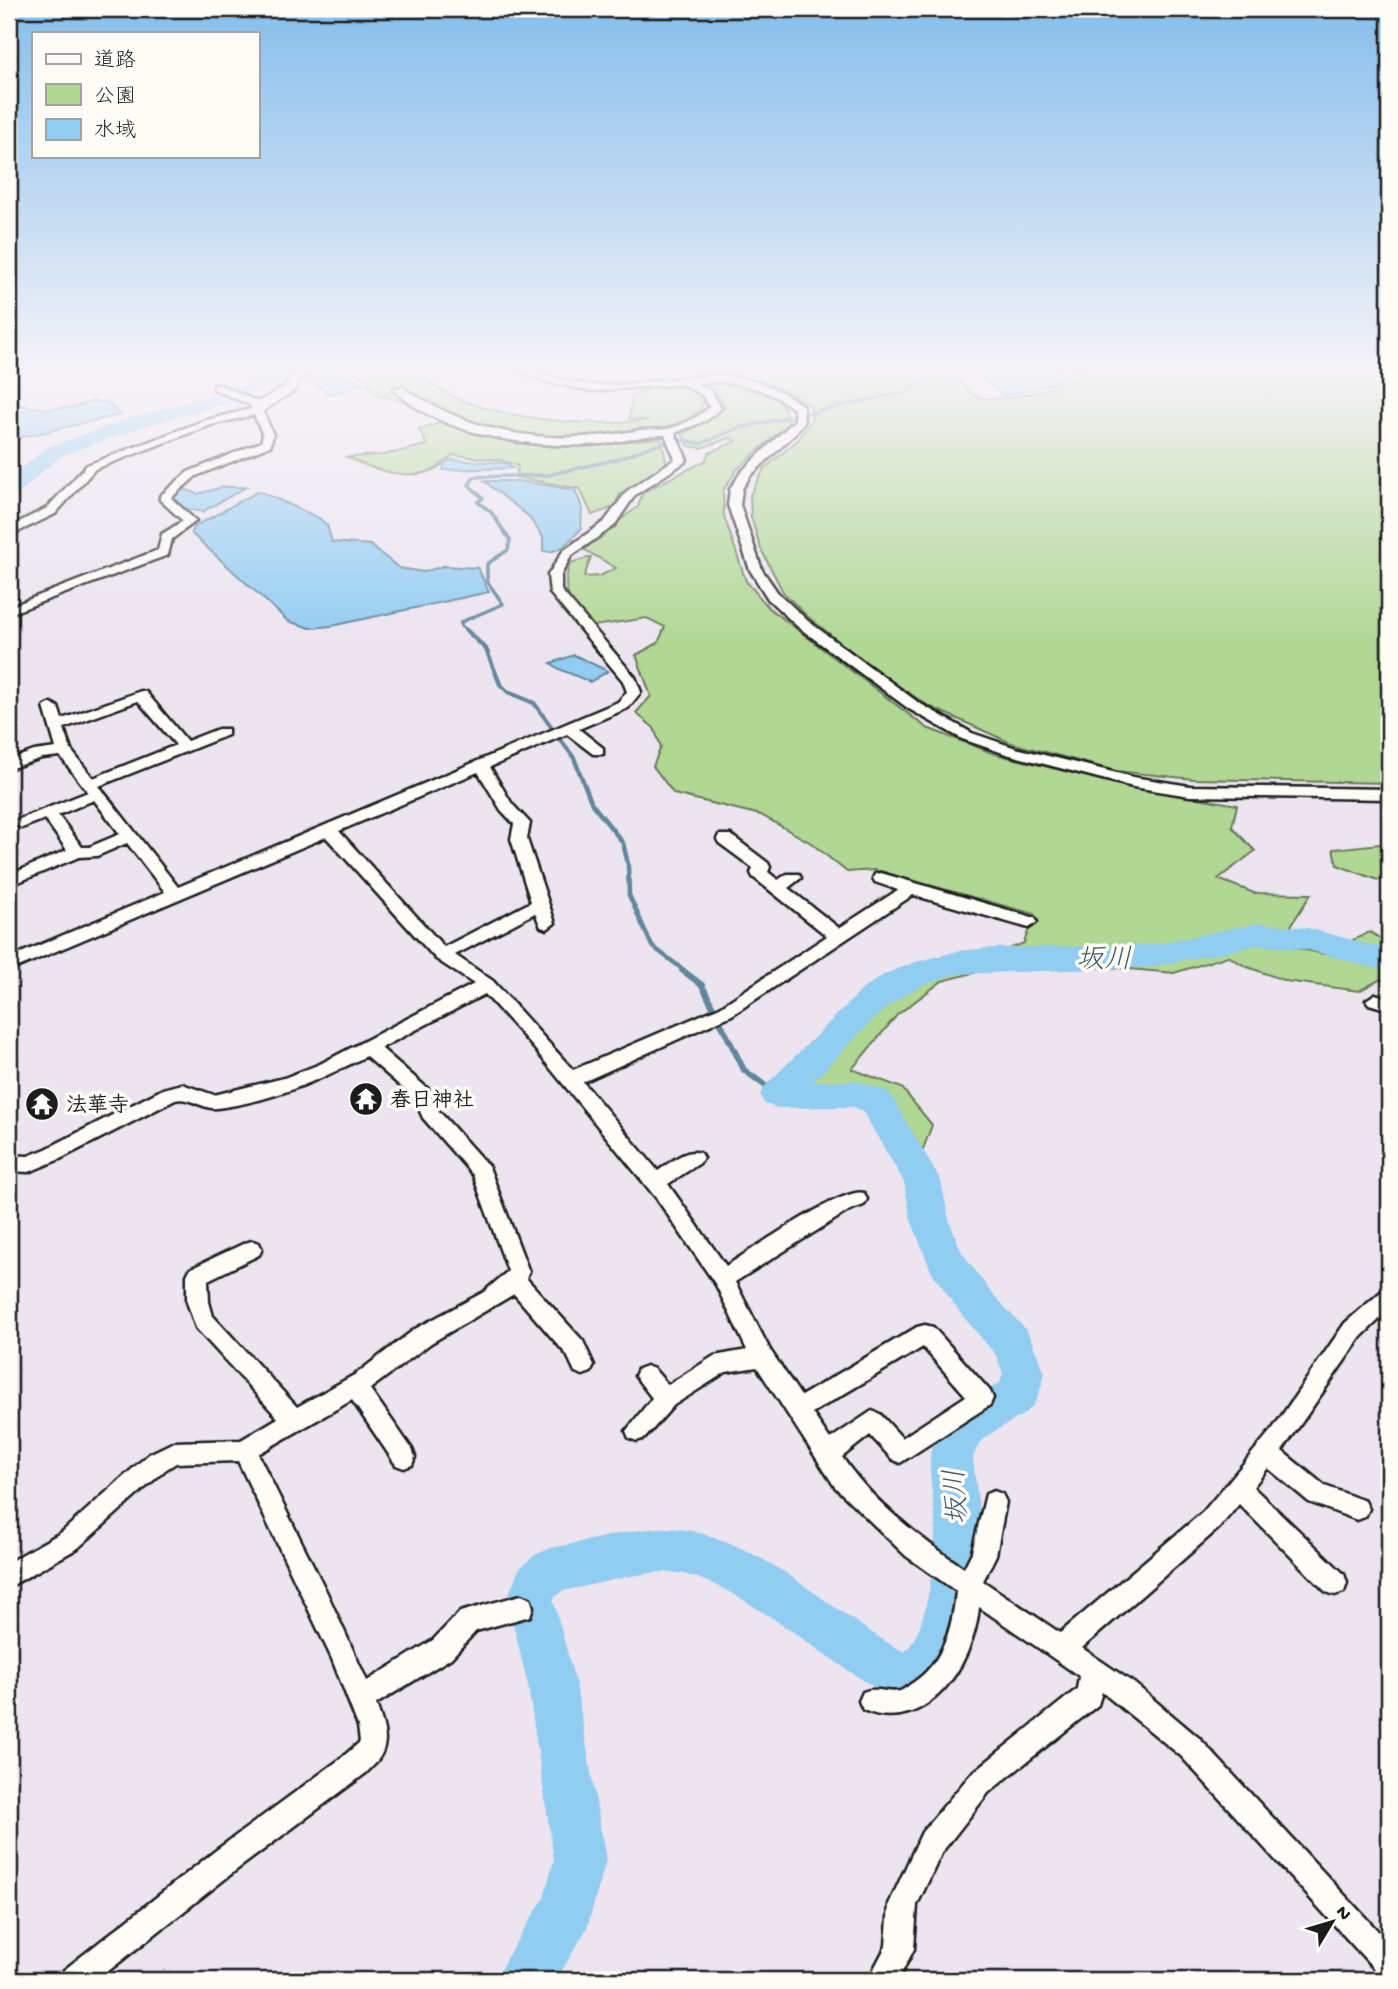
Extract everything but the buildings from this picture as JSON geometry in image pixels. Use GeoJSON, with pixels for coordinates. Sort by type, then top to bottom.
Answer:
{"type":"FeatureCollection","features":[{"type":"Feature","properties":{"kind":"street"},"geometry":{"type":"LineString","coordinates":[[9,532],[51,512],[91,467],[102,463]]}},
{"type":"Feature","properties":{"kind":"street"},"geometry":{"type":"LineString","coordinates":[[10,610],[164,552],[166,537],[190,521],[164,498],[192,474],[220,463]]}},
{"type":"Feature","properties":{"kind":"street"},"geometry":{"type":"LineString","coordinates":[[9,965],[623,705],[634,692],[630,680],[555,590],[558,566],[586,537],[617,517],[624,499],[632,492],[678,463]]}},
{"type":"Feature","properties":{"kind":"street"},"geometry":{"type":"LineString","coordinates":[[757,463],[745,474],[736,489],[734,505],[756,570],[773,596],[803,624],[914,706],[978,740],[1133,782],[1190,791],[1389,794]]}},
{"type":"Feature","properties":{"kind":"street"},"geometry":{"type":"LineString","coordinates":[[58,726],[141,695],[184,746]]}},
{"type":"Feature","properties":{"kind":"street"},"geometry":{"type":"LineString","coordinates":[[51,707],[64,751],[176,895]]}},
{"type":"Feature","properties":{"kind":"street"},"geometry":{"type":"LineString","coordinates":[[22,823],[184,746],[223,732]]}},
{"type":"Feature","properties":{"kind":"street"},"geometry":{"type":"LineString","coordinates":[[562,732],[598,751]]}},
{"type":"Feature","properties":{"kind":"street"},"geometry":{"type":"LineString","coordinates":[[9,765],[39,754],[64,751]]}},
{"type":"Feature","properties":{"kind":"street"},"geometry":{"type":"LineString","coordinates":[[482,766],[506,807],[522,822],[519,839],[547,923]]}},
{"type":"Feature","properties":{"kind":"street"},"geometry":{"type":"LineString","coordinates":[[48,812],[77,852]]}},
{"type":"Feature","properties":{"kind":"street"},"geometry":{"type":"LineString","coordinates":[[330,831],[442,955],[487,985],[655,1183],[723,1279],[762,1357],[843,1479],[914,1548],[1062,1648],[1190,1747],[1389,1964]]}},
{"type":"Feature","properties":{"kind":"street"},"geometry":{"type":"LineString","coordinates":[[9,881],[77,852],[91,852],[130,836]]}},
{"type":"Feature","properties":{"kind":"street"},"geometry":{"type":"LineString","coordinates":[[724,839],[762,867],[759,873],[839,937]]}},
{"type":"Feature","properties":{"kind":"street"},"geometry":{"type":"LineString","coordinates":[[777,888],[793,878]]}},
{"type":"Feature","properties":{"kind":"street"},"geometry":{"type":"LineString","coordinates":[[881,878],[1029,922]]}},
{"type":"Feature","properties":{"kind":"street"},"geometry":{"type":"LineString","coordinates":[[569,1080],[726,1011],[911,889]]}},
{"type":"Feature","properties":{"kind":"street"},"geometry":{"type":"LineString","coordinates":[[442,955],[540,904]]}},
{"type":"Feature","properties":{"kind":"street"},"geometry":{"type":"LineString","coordinates":[[9,1163],[29,1164],[53,1154],[170,1094],[182,1091],[214,1102],[327,1069],[487,985]]}},
{"type":"Feature","properties":{"kind":"street"},"geometry":{"type":"LineString","coordinates":[[9,1575],[70,1540],[157,1462],[174,1453],[244,1450],[293,1418],[355,1386],[425,1335],[516,1281],[519,1272],[482,1172],[430,1113],[421,1094],[369,1048]]}},
{"type":"Feature","properties":{"kind":"street"},"geometry":{"type":"LineString","coordinates":[[655,1183],[693,1158]]}},
{"type":"Feature","properties":{"kind":"street"},"geometry":{"type":"LineString","coordinates":[[723,1279],[843,1204],[857,1199]]}},
{"type":"Feature","properties":{"kind":"street"},"geometry":{"type":"LineString","coordinates":[[252,1249],[197,1275],[198,1302],[204,1321],[293,1418]]}},
{"type":"Feature","properties":{"kind":"street"},"geometry":{"type":"LineString","coordinates":[[516,1281],[575,1348],[583,1365]]}},
{"type":"Feature","properties":{"kind":"street"},"geometry":{"type":"LineString","coordinates":[[1062,1648],[1212,1520],[1267,1453],[1353,1330],[1389,1297]]}},
{"type":"Feature","properties":{"kind":"street"},"geometry":{"type":"LineString","coordinates":[[797,1410],[925,1334],[982,1398],[900,1452],[872,1421],[827,1455]]}},
{"type":"Feature","properties":{"kind":"street"},"geometry":{"type":"LineString","coordinates":[[638,1431],[666,1398],[722,1363],[762,1357]]}},
{"type":"Feature","properties":{"kind":"street"},"geometry":{"type":"LineString","coordinates":[[646,1376],[666,1398]]}},
{"type":"Feature","properties":{"kind":"street"},"geometry":{"type":"LineString","coordinates":[[355,1386],[404,1457]]}},
{"type":"Feature","properties":{"kind":"street"},"geometry":{"type":"LineString","coordinates":[[74,1980],[223,1860],[351,1767],[373,1745],[374,1732],[361,1699],[290,1538],[244,1450]]}},
{"type":"Feature","properties":{"kind":"street"},"geometry":{"type":"LineString","coordinates":[[1267,1453],[1317,1493],[1357,1509]]}},
{"type":"Feature","properties":{"kind":"street"},"geometry":{"type":"LineString","coordinates":[[1238,1488],[1335,1583]]}},
{"type":"Feature","properties":{"kind":"street"},"geometry":{"type":"LineString","coordinates":[[872,1701],[903,1704],[932,1685],[954,1654],[967,1617],[965,1581],[984,1556],[994,1502]]}},
{"type":"Feature","properties":{"kind":"street"},"geometry":{"type":"LineString","coordinates":[[361,1699],[442,1649],[469,1621],[521,1607]]}},
{"type":"Feature","properties":{"kind":"street"},"geometry":{"type":"LineString","coordinates":[[882,1980],[900,1948],[903,1904],[932,1842],[980,1783],[1089,1696],[1092,1670]]}},
{"type":"Feature","properties":{"kind":"green space"},"geometry":{"type":"Polygon","coordinates":[[[360,463],[444,463],[425,473],[414,474],[360,463]]]}},
{"type":"Feature","properties":{"kind":"green space"},"geometry":{"type":"Polygon","coordinates":[[[508,463],[667,463],[667,465],[620,494],[614,507],[592,515],[580,489],[516,477],[518,466],[508,463]]]}},
{"type":"Feature","properties":{"kind":"green space"},"geometry":{"type":"Polygon","coordinates":[[[701,463],[744,463],[723,491],[724,516],[746,581],[769,608],[927,728],[995,754],[1105,781],[1237,805],[1232,827],[1255,851],[1218,879],[1254,893],[1311,894],[1293,922],[1283,945],[1324,954],[1370,932],[1389,944],[1389,981],[1381,979],[1359,991],[1286,981],[1245,966],[1228,956],[1174,973],[1107,967],[981,971],[942,981],[897,1015],[852,1069],[902,1088],[932,1125],[920,1157],[890,1110],[872,1091],[796,1089],[869,1012],[913,983],[954,971],[1024,943],[1034,914],[875,870],[847,872],[811,843],[761,815],[674,794],[653,766],[661,747],[654,728],[636,713],[651,696],[636,655],[658,643],[665,627],[647,618],[594,626],[574,605],[566,584],[570,563],[591,557],[584,577],[600,576],[616,568],[585,550],[594,539],[638,507],[643,492],[701,463]]]}},
{"type":"Feature","properties":{"kind":"green space"},"geometry":{"type":"Polygon","coordinates":[[[771,463],[1389,463],[1389,783],[1194,779],[1116,771],[1011,743],[929,706],[881,675],[807,616],[783,592],[761,549],[751,517],[750,495],[764,469],[771,463]]]}},
{"type":"Feature","properties":{"kind":"green space"},"geometry":{"type":"Polygon","coordinates":[[[1389,843],[1389,881],[1378,880],[1337,865],[1333,849],[1389,843]]]}},
{"type":"Feature","properties":{"kind":"water"},"geometry":{"type":"Polygon","coordinates":[[[445,463],[505,463],[513,468],[443,470],[445,463]]]}},
{"type":"Feature","properties":{"kind":"water"},"geometry":{"type":"Polygon","coordinates":[[[484,481],[520,481],[575,490],[582,507],[581,529],[560,549],[543,551],[543,537],[528,516],[484,481]]]}},
{"type":"Feature","properties":{"kind":"water"},"geometry":{"type":"Polygon","coordinates":[[[177,486],[198,494],[222,487],[246,487],[202,512],[184,508],[166,497],[177,486]]]}},
{"type":"Feature","properties":{"kind":"water"},"geometry":{"type":"Polygon","coordinates":[[[259,491],[319,518],[327,525],[332,542],[370,545],[399,568],[424,572],[443,566],[478,568],[489,592],[331,626],[310,628],[288,621],[192,534],[197,525],[259,491]]]}},
{"type":"Feature","properties":{"kind":"water"},"geometry":{"type":"Polygon","coordinates":[[[574,655],[608,671],[590,682],[551,663],[574,655]]]}},
{"type":"Feature","properties":{"kind":"waterway"},"geometry":{"type":"LineString","coordinates":[[9,490],[40,463]]}},
{"type":"Feature","properties":{"kind":"waterway"},"geometry":{"type":"LineString","coordinates":[[469,632],[461,626],[461,622],[503,604],[487,581],[487,564],[508,550],[510,540],[491,512],[478,502],[483,498],[469,485],[474,477],[548,475],[601,463]]}},
{"type":"Feature","properties":{"kind":"waterway"},"geometry":{"type":"LineString","coordinates":[[466,630],[486,649],[500,684],[508,692],[534,703],[574,758],[592,804],[623,843],[628,864],[629,895],[652,946],[685,971]]}},
{"type":"Feature","properties":{"kind":"waterway","name":"坂川"},"geometry":{"type":"LineString","coordinates":[[525,1980],[568,1909],[580,1860],[552,1685],[530,1599],[535,1585],[551,1571],[663,1550],[699,1554],[749,1577],[878,1664],[904,1678],[925,1667],[948,1619],[958,1526],[951,1459],[955,1441],[968,1425],[1017,1395],[1024,1373],[1012,1344],[975,1302],[945,1259],[930,1220],[922,1181],[876,1102],[858,1094],[778,1095],[886,988],[927,970],[958,962],[1022,958],[1118,959],[1150,956],[1231,937],[1259,934],[1308,939],[1389,961]]}},
{"type":"Feature","properties":{"kind":"waterway"},"geometry":{"type":"LineString","coordinates":[[682,970],[702,985],[744,1070],[778,1095]]}},
{"type":"Feature","properties":{"kind":"place","name":"春日神社"},"geometry":{"type":"Point","coordinates":[366,1099]}},
{"type":"Feature","properties":{"kind":"place","name":"法華寺"},"geometry":{"type":"Point","coordinates":[42,1104]}}]}
